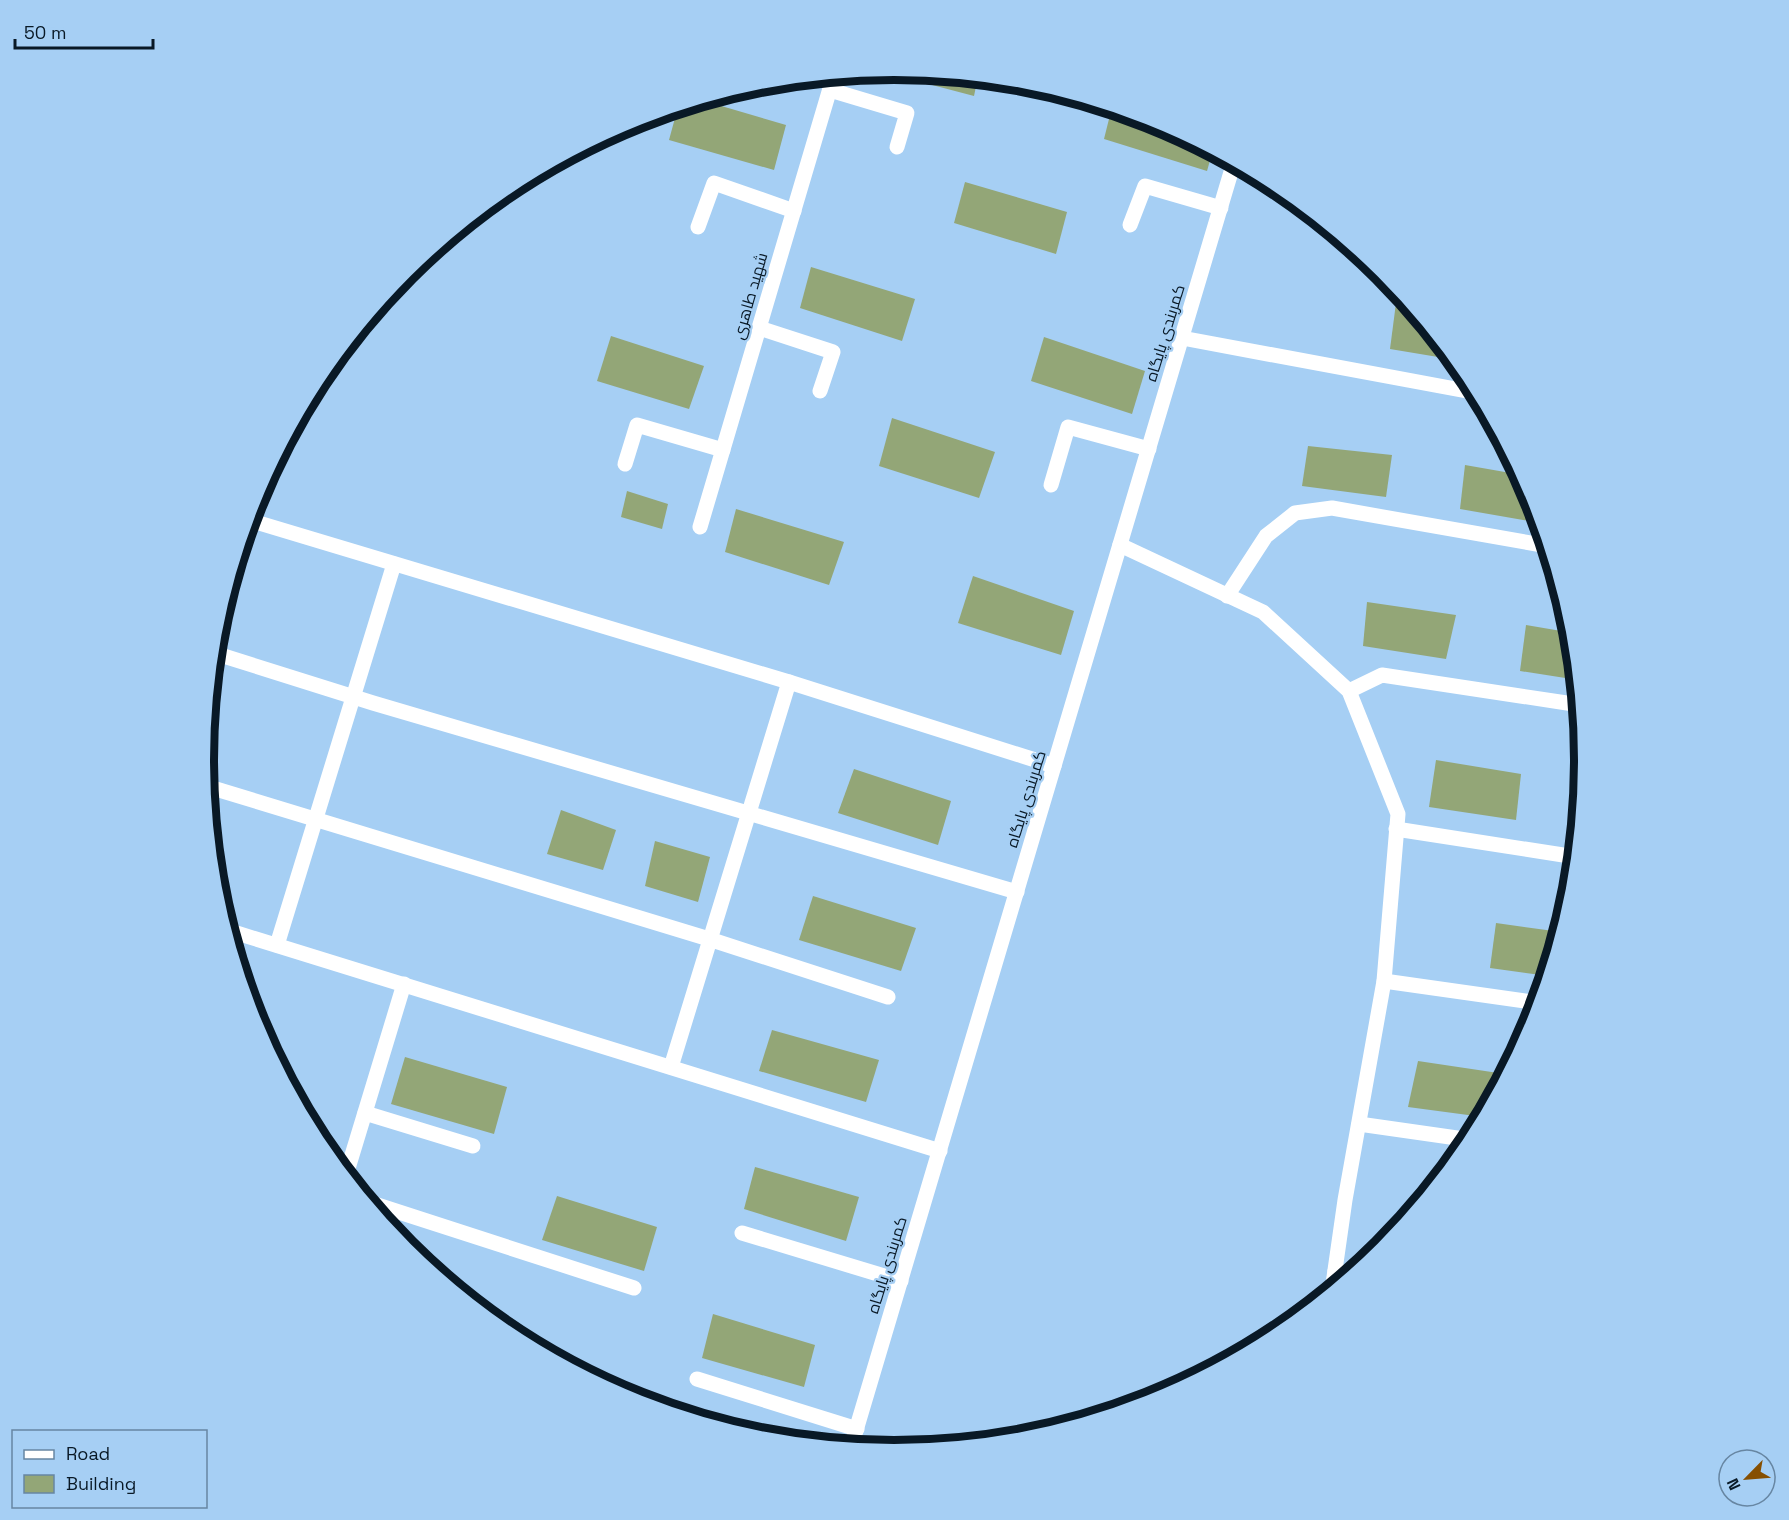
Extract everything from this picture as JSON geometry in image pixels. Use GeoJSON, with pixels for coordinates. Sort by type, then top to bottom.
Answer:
{"type":"FeatureCollection","features":[{"type":"Feature","properties":{"kind":"street","name":"شهید طاهری"},"geometry":{"type":"LineString","coordinates":[[700,527],[832,83]]}},
{"type":"Feature","properties":{"kind":"street"},"geometry":{"type":"LineString","coordinates":[[833,83],[907,113],[897,147]]}},
{"type":"Feature","properties":{"kind":"street","name":"کمربندی پایگاه"},"geometry":{"type":"LineString","coordinates":[[854,1439],[1232,169]]}},
{"type":"Feature","properties":{"kind":"street"},"geometry":{"type":"LineString","coordinates":[[698,227],[714,183],[794,211]]}},
{"type":"Feature","properties":{"kind":"street"},"geometry":{"type":"LineString","coordinates":[[1130,225],[1145,186],[1221,208]]}},
{"type":"Feature","properties":{"kind":"street"},"geometry":{"type":"LineString","coordinates":[[759,328],[833,352],[820,392]]}},
{"type":"Feature","properties":{"kind":"street"},"geometry":{"type":"LineString","coordinates":[[1182,338],[1466,391]]}},
{"type":"Feature","properties":{"kind":"street"},"geometry":{"type":"LineString","coordinates":[[625,464],[638,425],[723,450]]}},
{"type":"Feature","properties":{"kind":"street"},"geometry":{"type":"LineString","coordinates":[[1051,485],[1068,427],[1149,449]]}},
{"type":"Feature","properties":{"kind":"street"},"geometry":{"type":"LineString","coordinates":[[1227,596],[1266,536],[1295,513],[1332,508],[1540,545]]}},
{"type":"Feature","properties":{"kind":"street"},"geometry":{"type":"LineString","coordinates":[[257,522],[789,682],[1054,766]]}},
{"type":"Feature","properties":{"kind":"street"},"geometry":{"type":"LineString","coordinates":[[1120,545],[1263,612],[1349,691],[1398,814],[1384,981],[1334,1280]]}},
{"type":"Feature","properties":{"kind":"street"},"geometry":{"type":"LineString","coordinates":[[277,945],[394,564]]}},
{"type":"Feature","properties":{"kind":"street"},"geometry":{"type":"LineString","coordinates":[[222,656],[1017,892]]}},
{"type":"Feature","properties":{"kind":"street"},"geometry":{"type":"LineString","coordinates":[[1349,691],[1382,675],[1573,704]]}},
{"type":"Feature","properties":{"kind":"street"},"geometry":{"type":"LineString","coordinates":[[671,1067],[789,682]]}},
{"type":"Feature","properties":{"kind":"street"},"geometry":{"type":"LineString","coordinates":[[215,789],[710,939],[888,997]]}},
{"type":"Feature","properties":{"kind":"street"},"geometry":{"type":"LineString","coordinates":[[1396,829],[1568,855]]}},
{"type":"Feature","properties":{"kind":"street"},"geometry":{"type":"LineString","coordinates":[[236,933],[940,1151]]}},
{"type":"Feature","properties":{"kind":"street"},"geometry":{"type":"LineString","coordinates":[[1384,981],[1530,1002]]}},
{"type":"Feature","properties":{"kind":"street"},"geometry":{"type":"LineString","coordinates":[[349,1166],[404,984]]}},
{"type":"Feature","properties":{"kind":"street"},"geometry":{"type":"LineString","coordinates":[[365,1113],[473,1146]]}},
{"type":"Feature","properties":{"kind":"street"},"geometry":{"type":"LineString","coordinates":[[1359,1124],[1460,1138]]}},
{"type":"Feature","properties":{"kind":"street"},"geometry":{"type":"LineString","coordinates":[[381,1206],[634,1288]]}},
{"type":"Feature","properties":{"kind":"street"},"geometry":{"type":"LineString","coordinates":[[742,1233],[901,1281]]}},
{"type":"Feature","properties":{"kind":"street"},"geometry":{"type":"LineString","coordinates":[[1335,1271],[1343,1272]]}},
{"type":"Feature","properties":{"kind":"street"},"geometry":{"type":"LineString","coordinates":[[697,1379],[857,1429]]}},
{"type":"Feature","properties":{"kind":"building"},"geometry":{"type":"Polygon","coordinates":[[[915,80],[976,84],[974,96],[915,80]]]}},
{"type":"Feature","properties":{"kind":"building"},"geometry":{"type":"Polygon","coordinates":[[[715,104],[786,125],[774,170],[669,140],[675,116],[715,104]]]}},
{"type":"Feature","properties":{"kind":"building"},"geometry":{"type":"Polygon","coordinates":[[[1110,115],[1155,131],[1211,158],[1207,171],[1104,139],[1110,115]]]}},
{"type":"Feature","properties":{"kind":"building"},"geometry":{"type":"Polygon","coordinates":[[[965,182],[1067,212],[1056,254],[954,223],[965,182]]]}},
{"type":"Feature","properties":{"kind":"building"},"geometry":{"type":"Polygon","coordinates":[[[811,267],[915,299],[902,341],[800,308],[811,267]]]}},
{"type":"Feature","properties":{"kind":"building"},"geometry":{"type":"Polygon","coordinates":[[[1396,303],[1406,311],[1442,358],[1390,349],[1396,303]]]}},
{"type":"Feature","properties":{"kind":"building"},"geometry":{"type":"Polygon","coordinates":[[[611,336],[704,366],[689,409],[597,381],[611,336]]]}},
{"type":"Feature","properties":{"kind":"building"},"geometry":{"type":"Polygon","coordinates":[[[1044,337],[1145,371],[1132,414],[1031,381],[1044,337]]]}},
{"type":"Feature","properties":{"kind":"building"},"geometry":{"type":"Polygon","coordinates":[[[892,418],[995,452],[979,498],[879,466],[892,418]]]}},
{"type":"Feature","properties":{"kind":"building"},"geometry":{"type":"Polygon","coordinates":[[[1308,446],[1392,455],[1386,497],[1302,486],[1308,446]]]}},
{"type":"Feature","properties":{"kind":"building"},"geometry":{"type":"Polygon","coordinates":[[[1465,465],[1511,473],[1531,521],[1460,509],[1465,465]]]}},
{"type":"Feature","properties":{"kind":"building"},"geometry":{"type":"Polygon","coordinates":[[[627,491],[668,504],[662,529],[621,517],[627,491]]]}},
{"type":"Feature","properties":{"kind":"building"},"geometry":{"type":"Polygon","coordinates":[[[736,509],[844,542],[829,585],[725,552],[736,509]]]}},
{"type":"Feature","properties":{"kind":"building"},"geometry":{"type":"Polygon","coordinates":[[[973,576],[1074,611],[1061,655],[958,623],[973,576]]]}},
{"type":"Feature","properties":{"kind":"building"},"geometry":{"type":"Polygon","coordinates":[[[1367,602],[1456,615],[1446,659],[1363,646],[1367,602]]]}},
{"type":"Feature","properties":{"kind":"building"},"geometry":{"type":"Polygon","coordinates":[[[1526,625],[1563,631],[1570,679],[1520,671],[1526,625]]]}},
{"type":"Feature","properties":{"kind":"building"},"geometry":{"type":"Polygon","coordinates":[[[1436,760],[1521,774],[1516,820],[1429,807],[1436,760]]]}},
{"type":"Feature","properties":{"kind":"building"},"geometry":{"type":"Polygon","coordinates":[[[854,769],[951,801],[938,845],[838,813],[854,769]]]}},
{"type":"Feature","properties":{"kind":"building"},"geometry":{"type":"Polygon","coordinates":[[[561,810],[616,830],[603,870],[547,854],[561,810]]]}},
{"type":"Feature","properties":{"kind":"building"},"geometry":{"type":"Polygon","coordinates":[[[655,841],[710,857],[698,902],[645,886],[655,841]]]}},
{"type":"Feature","properties":{"kind":"building"},"geometry":{"type":"Polygon","coordinates":[[[813,896],[916,928],[901,971],[799,940],[813,896]]]}},
{"type":"Feature","properties":{"kind":"building"},"geometry":{"type":"Polygon","coordinates":[[[1496,923],[1553,931],[1540,975],[1490,968],[1496,923]]]}},
{"type":"Feature","properties":{"kind":"building"},"geometry":{"type":"Polygon","coordinates":[[[772,1030],[879,1060],[866,1102],[759,1071],[772,1030]]]}},
{"type":"Feature","properties":{"kind":"building"},"geometry":{"type":"Polygon","coordinates":[[[405,1057],[507,1087],[494,1134],[391,1104],[405,1057]]]}},
{"type":"Feature","properties":{"kind":"building"},"geometry":{"type":"Polygon","coordinates":[[[1418,1061],[1499,1073],[1474,1116],[1408,1107],[1418,1061]]]}},
{"type":"Feature","properties":{"kind":"building"},"geometry":{"type":"Polygon","coordinates":[[[755,1167],[859,1197],[846,1241],[744,1209],[755,1167]]]}},
{"type":"Feature","properties":{"kind":"building"},"geometry":{"type":"Polygon","coordinates":[[[557,1196],[657,1227],[644,1271],[542,1240],[557,1196]]]}},
{"type":"Feature","properties":{"kind":"building"},"geometry":{"type":"Polygon","coordinates":[[[713,1314],[815,1345],[804,1387],[702,1358],[713,1314]]]}}]}
